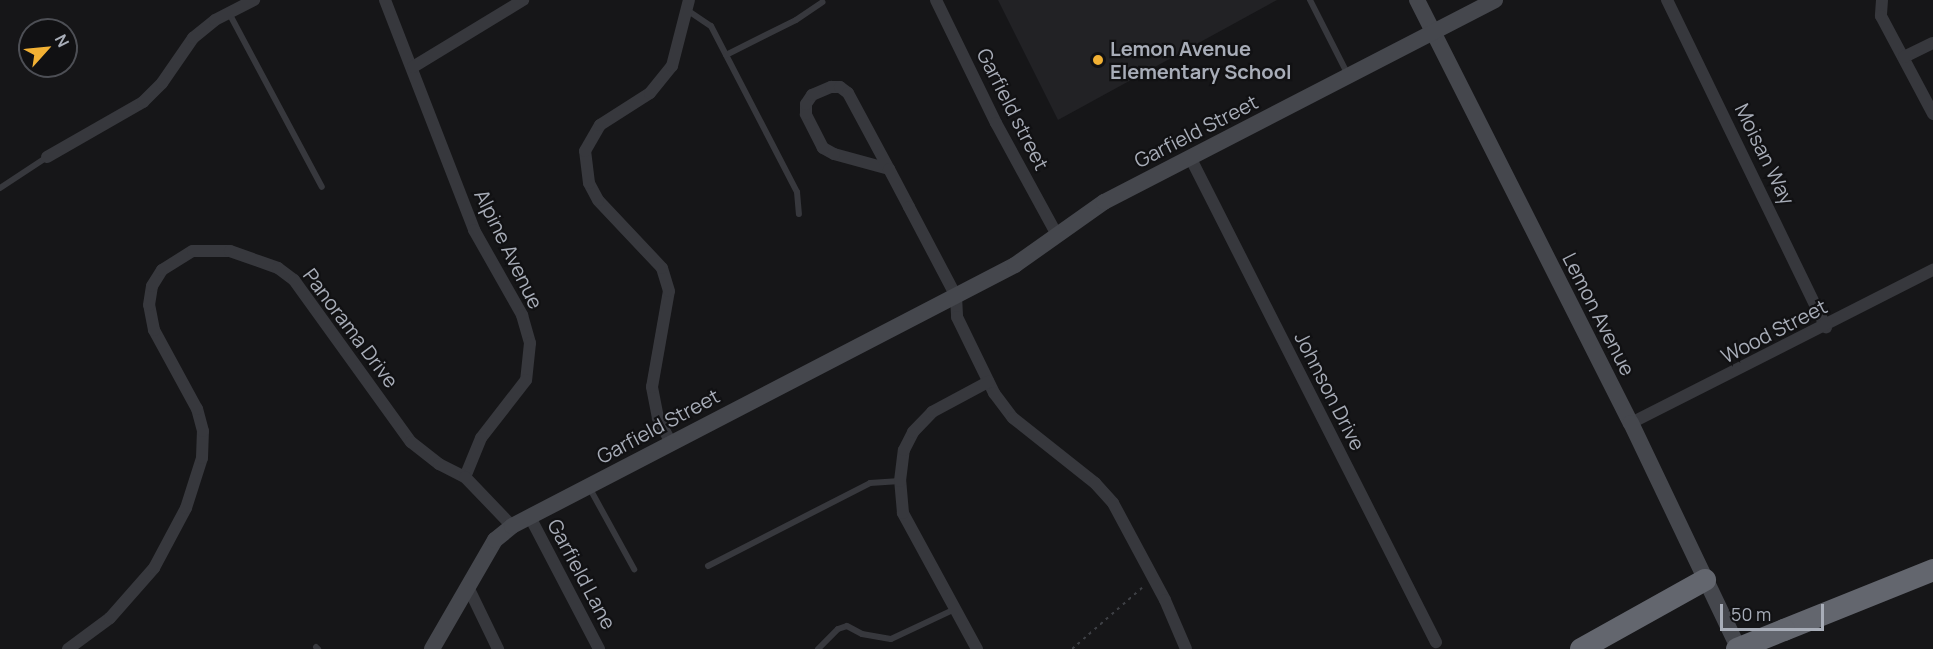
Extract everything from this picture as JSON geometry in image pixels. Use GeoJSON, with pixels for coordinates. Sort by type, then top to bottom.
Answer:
{"type":"FeatureCollection","features":[{"type":"Feature","properties":{"kind":"highway"},"geometry":{"type":"LineString","coordinates":[[1738,649],[1933,570]]}},
{"type":"Feature","properties":{"kind":"highway"},"geometry":{"type":"LineString","coordinates":[[1581,649],[1705,580]]}},
{"type":"Feature","properties":{"kind":"street"},"geometry":{"type":"LineString","coordinates":[[47,157],[143,102],[193,38],[229,12],[254,0]]}},
{"type":"Feature","properties":{"kind":"street","name":"Alpine Avenue"},"geometry":{"type":"LineString","coordinates":[[385,0],[413,67],[474,230],[522,315],[530,343],[526,380],[481,438],[465,477]]}},
{"type":"Feature","properties":{"kind":"street"},"geometry":{"type":"LineString","coordinates":[[413,67],[523,0]]}},
{"type":"Feature","properties":{"kind":"street","name":"Garfield street"},"geometry":{"type":"LineString","coordinates":[[936,0],[996,123],[1057,234]]}},
{"type":"Feature","properties":{"kind":"street","name":"Lemon Avenue"},"geometry":{"type":"LineString","coordinates":[[1417,0],[1631,423],[1738,649]]}},
{"type":"Feature","properties":{"kind":"street","name":"Garfield Street"},"geometry":{"type":"LineString","coordinates":[[432,649],[469,589],[495,540],[512,526],[670,441],[1015,265],[1104,202],[1495,0]]}},
{"type":"Feature","properties":{"kind":"street","name":"Moisan Way"},"geometry":{"type":"LineString","coordinates":[[1667,0],[1826,327]]}},
{"type":"Feature","properties":{"kind":"street"},"geometry":{"type":"LineString","coordinates":[[1882,0],[1881,16],[1933,114]]}},
{"type":"Feature","properties":{"kind":"street"},"geometry":{"type":"LineString","coordinates":[[670,441],[658,418],[652,387],[669,291],[662,268],[598,200],[589,183],[585,151],[600,125],[650,93],[672,66],[688,5]]}},
{"type":"Feature","properties":{"kind":"street"},"geometry":{"type":"LineString","coordinates":[[1904,57],[1933,42]]}},
{"type":"Feature","properties":{"kind":"street"},"geometry":{"type":"LineString","coordinates":[[889,169],[834,154],[824,148],[806,114],[806,104],[812,95],[831,87],[840,87],[848,93],[889,169],[956,296],[957,317],[988,382],[1013,418],[1095,483],[1113,503],[1165,600],[1186,649]]}},
{"type":"Feature","properties":{"kind":"street","name":"Johnson Drive"},"geometry":{"type":"LineString","coordinates":[[1190,157],[1436,642]]}},
{"type":"Feature","properties":{"kind":"street","name":"Panorama Drive"},"geometry":{"type":"LineString","coordinates":[[68,649],[110,618],[154,568],[186,508],[202,458],[202,431],[197,409],[149,314],[149,296],[156,278],[183,254],[222,249],[285,273],[301,288],[411,442],[439,465],[465,477]]}},
{"type":"Feature","properties":{"kind":"street","name":"Wood Street"},"geometry":{"type":"LineString","coordinates":[[1631,423],[1826,327],[1933,270]]}},
{"type":"Feature","properties":{"kind":"street"},"geometry":{"type":"LineString","coordinates":[[977,649],[903,513],[900,481],[904,450],[913,432],[932,412],[988,382]]}},
{"type":"Feature","properties":{"kind":"street"},"geometry":{"type":"LineString","coordinates":[[465,477],[512,526]]}},
{"type":"Feature","properties":{"kind":"street","name":"Garfield Lane"},"geometry":{"type":"LineString","coordinates":[[530,517],[599,649]]}},
{"type":"Feature","properties":{"kind":"street"},"geometry":{"type":"LineString","coordinates":[[469,589],[498,649]]}},
{"type":"Feature","properties":{"kind":"lane"},"geometry":{"type":"LineString","coordinates":[[1310,0],[1349,76]]}},
{"type":"Feature","properties":{"kind":"lane"},"geometry":{"type":"LineString","coordinates":[[726,55],[788,25],[823,2]]}},
{"type":"Feature","properties":{"kind":"lane"},"geometry":{"type":"LineString","coordinates":[[688,5],[711,26],[797,192],[799,214]]}},
{"type":"Feature","properties":{"kind":"lane"},"geometry":{"type":"LineString","coordinates":[[229,12],[322,187]]}},
{"type":"Feature","properties":{"kind":"lane"},"geometry":{"type":"LineString","coordinates":[[0,188],[47,157]]}},
{"type":"Feature","properties":{"kind":"lane"},"geometry":{"type":"LineString","coordinates":[[708,566],[870,483],[900,481]]}},
{"type":"Feature","properties":{"kind":"lane"},"geometry":{"type":"LineString","coordinates":[[589,486],[634,569]]}},
{"type":"Feature","properties":{"kind":"lane"},"geometry":{"type":"LineString","coordinates":[[818,649],[838,629],[847,626],[862,634],[891,639],[955,609]]}},
{"type":"Feature","properties":{"kind":"path"},"geometry":{"type":"LineString","coordinates":[[1072,649],[1142,588]]}},
{"type":"Feature","properties":{"kind":"shaded area","name":"Lemon Avenue Elementary School"},"geometry":{"type":"Polygon","coordinates":[[[998,0],[1277,0],[1058,120],[998,0]]]}},
{"type":"Feature","properties":{"kind":"place","name":"Lemon Avenue Elementary School"},"geometry":{"type":"Point","coordinates":[1098,60]}}]}
